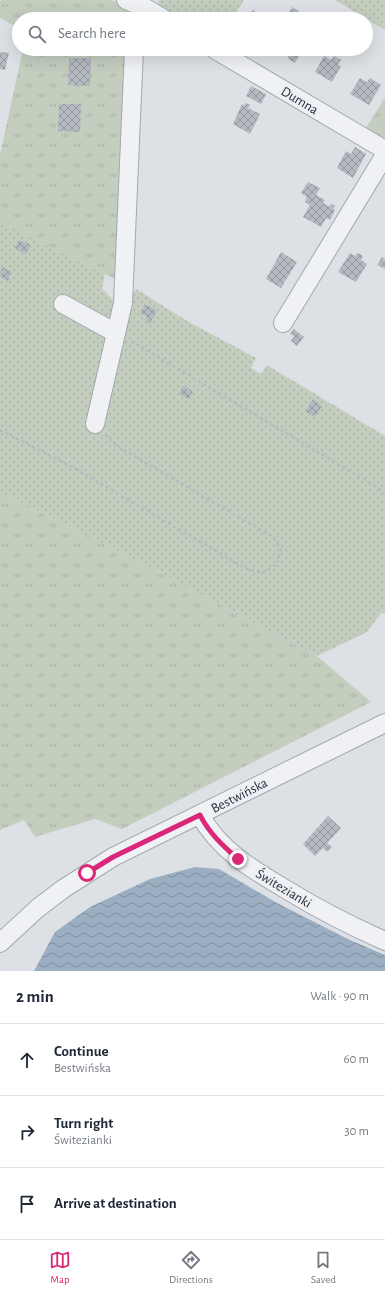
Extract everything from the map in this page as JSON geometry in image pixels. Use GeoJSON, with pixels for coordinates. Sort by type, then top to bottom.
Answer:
{"type":"FeatureCollection","features":[{"type":"Feature","properties":{"kind":"street"},"geometry":{"type":"LineString","coordinates":[[126,0],[144,9]]}},
{"type":"Feature","properties":{"kind":"street"},"geometry":{"type":"LineString","coordinates":[[95,424],[123,303],[134,56]]}},
{"type":"Feature","properties":{"kind":"street","name":"Dumna"},"geometry":{"type":"LineString","coordinates":[[226,56],[385,150]]}},
{"type":"Feature","properties":{"kind":"street"},"geometry":{"type":"LineString","coordinates":[[283,323],[385,155]]}},
{"type":"Feature","properties":{"kind":"street"},"geometry":{"type":"LineString","coordinates":[[63,304],[116,333]]}},
{"type":"Feature","properties":{"kind":"street","name":"Bestwińska"},"geometry":{"type":"LineString","coordinates":[[0,943],[38,908],[62,889],[113,857],[385,723]]}},
{"type":"Feature","properties":{"kind":"street","name":"Świtezianki"},"geometry":{"type":"LineString","coordinates":[[200,815],[207,828],[220,844],[244,863],[305,901],[356,928],[385,941]]}},
{"type":"Feature","properties":{"kind":"path"},"geometry":{"type":"LineString","coordinates":[[116,333],[385,492]]}},
{"type":"Feature","properties":{"kind":"path"},"geometry":{"type":"LineString","coordinates":[[0,430],[72,467],[246,569],[262,573],[277,564],[281,550],[273,537],[117,446],[95,424]]}},
{"type":"Feature","properties":{"kind":"green space"},"geometry":{"type":"Polygon","coordinates":[[[1,0],[111,0],[135,10],[135,12],[12,12],[12,24],[0,18],[1,0]]]}},
{"type":"Feature","properties":{"kind":"green space"},"geometry":{"type":"Polygon","coordinates":[[[158,0],[244,0],[236,12],[165,12],[160,9],[158,0]]]}},
{"type":"Feature","properties":{"kind":"green space"},"geometry":{"type":"Polygon","coordinates":[[[335,0],[385,0],[385,30],[373,23],[373,12],[355,12],[335,0]]]}},
{"type":"Feature","properties":{"kind":"green space"},"geometry":{"type":"Polygon","coordinates":[[[21,56],[127,56],[119,281],[0,222],[0,155],[21,56]]]}},
{"type":"Feature","properties":{"kind":"green space"},"geometry":{"type":"Polygon","coordinates":[[[385,97],[385,142],[365,130],[385,97]]]}},
{"type":"Feature","properties":{"kind":"green space"},"geometry":{"type":"Polygon","coordinates":[[[0,222],[105,274],[102,288],[115,302],[128,304],[136,289],[189,322],[256,358],[251,368],[261,374],[267,365],[385,436],[385,614],[381,613],[367,632],[317,656],[77,529],[0,492],[0,222]]]}},
{"type":"Feature","properties":{"kind":"green space"},"geometry":{"type":"Polygon","coordinates":[[[0,492],[77,529],[317,656],[371,702],[122,829],[95,819],[35,837],[24,820],[0,830],[0,492]]]}},
{"type":"Feature","properties":{"kind":"water"},"geometry":{"type":"Polygon","coordinates":[[[195,867],[219,869],[277,903],[350,940],[385,955],[385,971],[34,971],[55,932],[90,907],[150,879],[195,867]]]}},
{"type":"Feature","properties":{"kind":"building"},"geometry":{"type":"Polygon","coordinates":[[[292,7],[299,11],[298,12],[289,12],[292,7]]]}},
{"type":"Feature","properties":{"kind":"building"},"geometry":{"type":"Polygon","coordinates":[[[0,52],[9,53],[5,70],[0,69],[0,52]]]}},
{"type":"Feature","properties":{"kind":"building"},"geometry":{"type":"Polygon","coordinates":[[[288,56],[299,56],[295,63],[288,59],[289,57],[288,56]]]}},
{"type":"Feature","properties":{"kind":"building"},"geometry":{"type":"Polygon","coordinates":[[[324,56],[331,60],[334,56],[341,60],[338,65],[341,66],[332,82],[315,72],[324,56]]]}},
{"type":"Feature","properties":{"kind":"building"},"geometry":{"type":"Polygon","coordinates":[[[69,58],[91,58],[90,86],[68,85],[69,58]]]}},
{"type":"Feature","properties":{"kind":"building"},"geometry":{"type":"Polygon","coordinates":[[[360,78],[367,82],[370,78],[381,85],[369,105],[350,94],[360,78]]]}},
{"type":"Feature","properties":{"kind":"building"},"geometry":{"type":"Polygon","coordinates":[[[251,86],[266,94],[261,104],[246,96],[251,86]]]}},
{"type":"Feature","properties":{"kind":"building"},"geometry":{"type":"Polygon","coordinates":[[[246,103],[250,105],[248,108],[260,114],[250,134],[233,124],[242,104],[244,106],[246,103]]]}},
{"type":"Feature","properties":{"kind":"building"},"geometry":{"type":"Polygon","coordinates":[[[59,104],[81,104],[80,132],[58,131],[59,104]]]}},
{"type":"Feature","properties":{"kind":"building"},"geometry":{"type":"Polygon","coordinates":[[[355,147],[366,154],[353,178],[337,168],[346,151],[351,154],[355,147]]]}},
{"type":"Feature","properties":{"kind":"building"},"geometry":{"type":"Polygon","coordinates":[[[308,182],[320,188],[316,195],[325,200],[323,203],[330,207],[331,204],[335,206],[333,209],[335,210],[330,220],[326,218],[321,227],[303,217],[310,205],[305,202],[307,197],[301,193],[308,182]]]}},
{"type":"Feature","properties":{"kind":"building"},"geometry":{"type":"Polygon","coordinates":[[[19,240],[31,245],[26,254],[15,248],[19,240]]]}},
{"type":"Feature","properties":{"kind":"building"},"geometry":{"type":"Polygon","coordinates":[[[281,252],[297,262],[281,288],[266,279],[281,252]]]}},
{"type":"Feature","properties":{"kind":"building"},"geometry":{"type":"Polygon","coordinates":[[[350,253],[355,256],[358,253],[363,256],[361,260],[367,264],[356,282],[338,272],[350,253]]]}},
{"type":"Feature","properties":{"kind":"building"},"geometry":{"type":"Polygon","coordinates":[[[382,257],[385,259],[385,269],[377,265],[382,257]]]}},
{"type":"Feature","properties":{"kind":"building"},"geometry":{"type":"Polygon","coordinates":[[[2,267],[12,272],[8,281],[0,277],[2,267]]]}},
{"type":"Feature","properties":{"kind":"building"},"geometry":{"type":"Polygon","coordinates":[[[145,304],[157,311],[150,323],[145,320],[147,317],[140,313],[145,304]]]}},
{"type":"Feature","properties":{"kind":"building"},"geometry":{"type":"Polygon","coordinates":[[[294,329],[304,337],[297,346],[291,341],[294,336],[290,334],[294,329]]]}},
{"type":"Feature","properties":{"kind":"building"},"geometry":{"type":"Polygon","coordinates":[[[183,386],[193,392],[188,399],[179,394],[183,386]]]}},
{"type":"Feature","properties":{"kind":"building"},"geometry":{"type":"Polygon","coordinates":[[[313,399],[322,406],[315,417],[305,411],[313,399]]]}},
{"type":"Feature","properties":{"kind":"building"},"geometry":{"type":"Polygon","coordinates":[[[328,816],[341,828],[327,843],[332,847],[327,852],[323,848],[315,856],[303,844],[328,816]]]}},
{"type":"Feature","properties":{"kind":"route"},"geometry":{"type":"LineString","coordinates":[[87,873],[113,857],[200,815],[207,828],[220,844],[238,859]]}}]}
